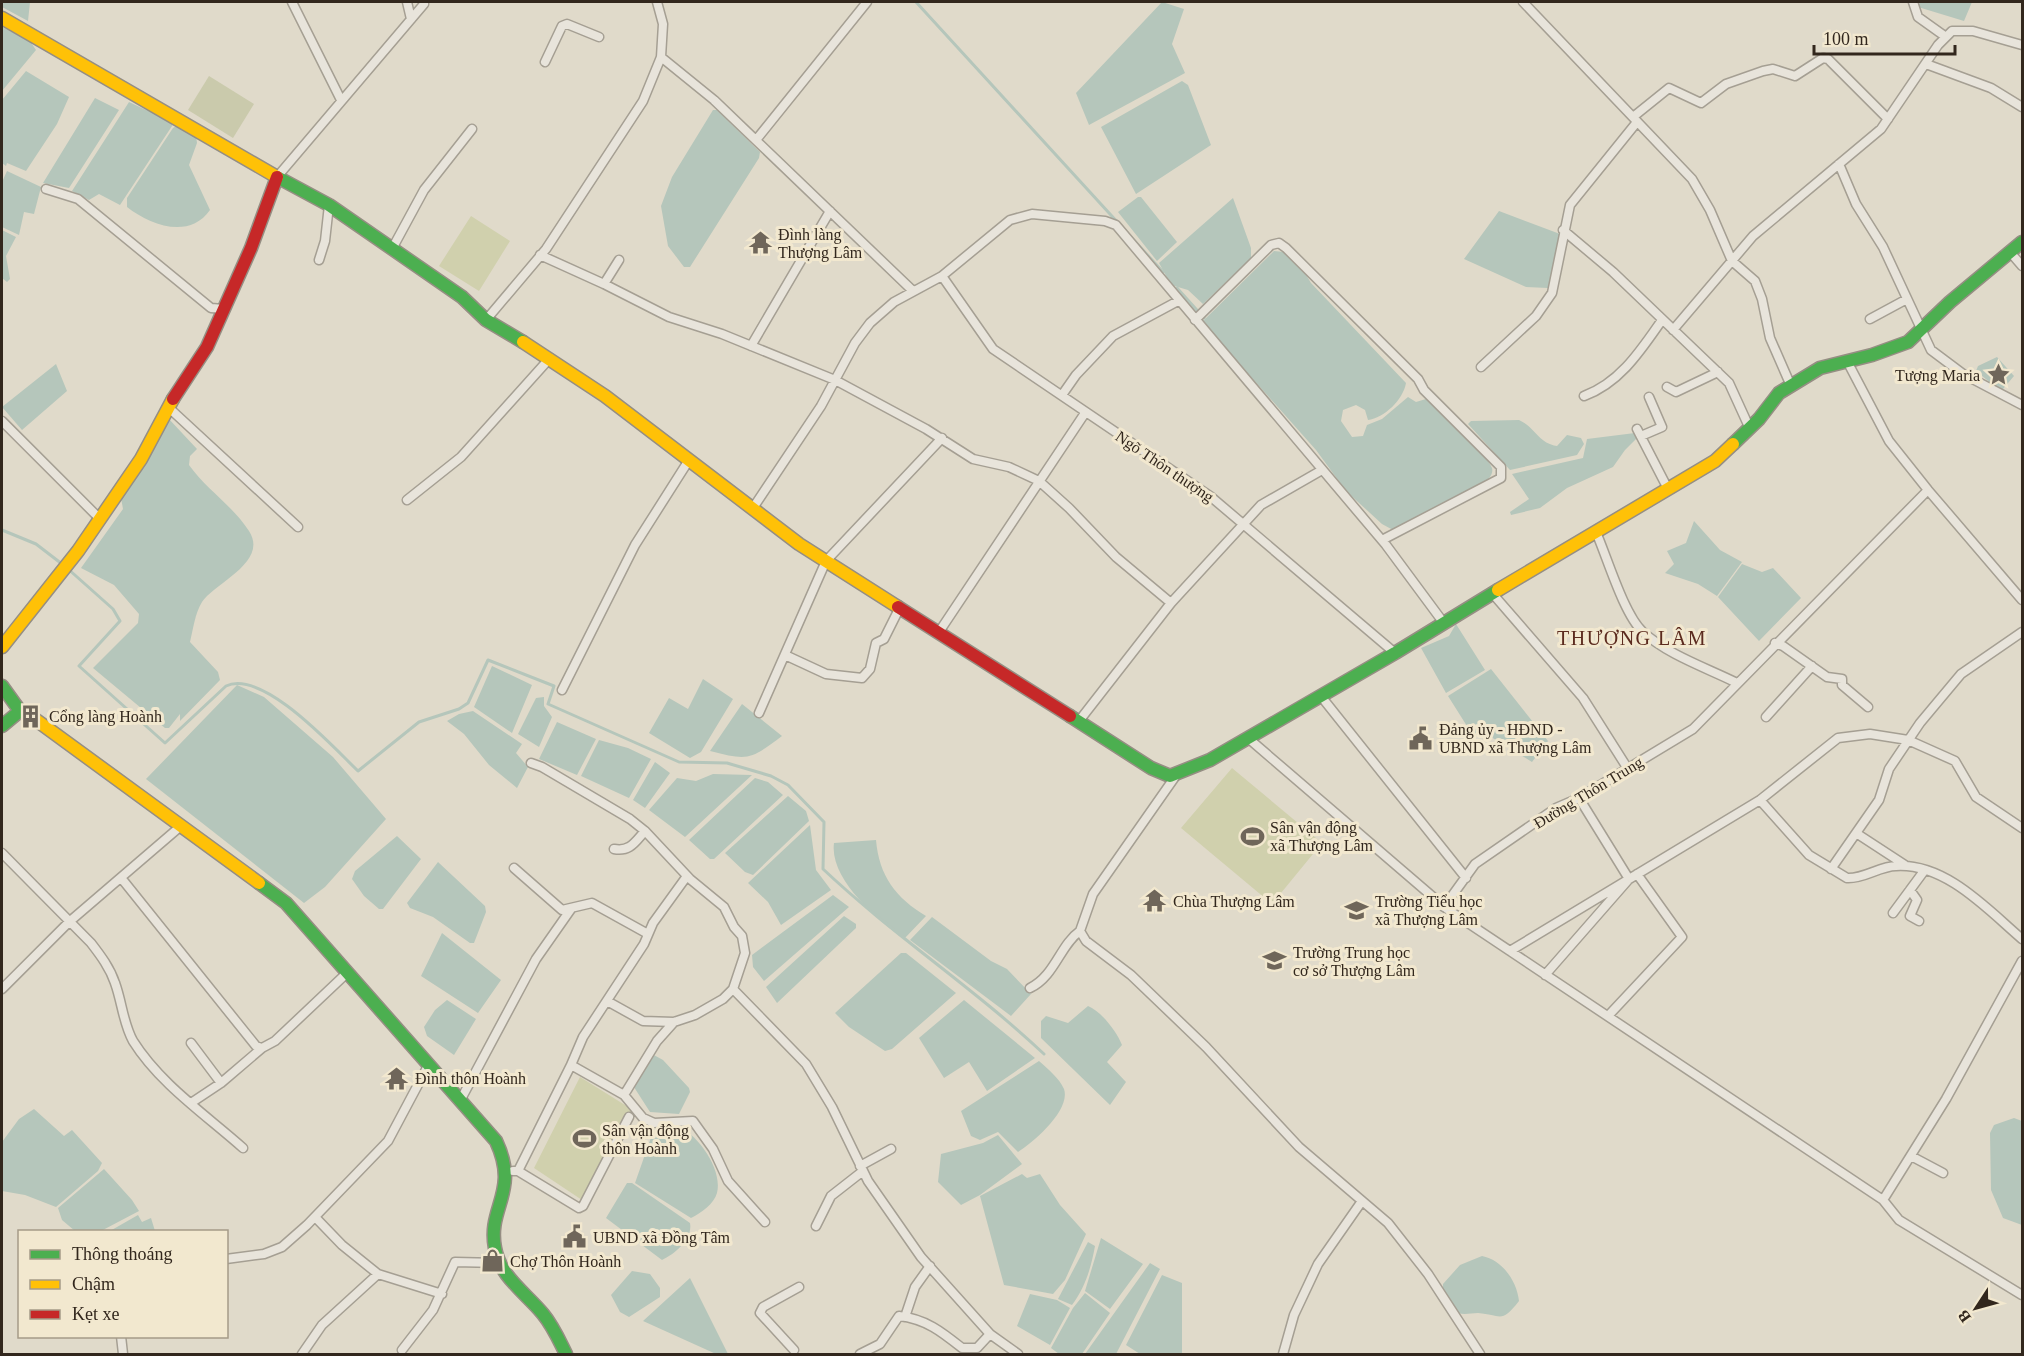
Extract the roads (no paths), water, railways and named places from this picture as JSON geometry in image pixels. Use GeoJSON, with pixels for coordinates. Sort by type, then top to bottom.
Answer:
{"type":"FeatureCollection","features":[{"type":"Feature","properties":{"kind":"street"},"geometry":{"type":"LineString","coordinates":[[292,2],[341,100]]}},
{"type":"Feature","properties":{"kind":"street"},"geometry":{"type":"LineString","coordinates":[[407,2],[411,19]]}},
{"type":"Feature","properties":{"kind":"street"},"geometry":{"type":"LineString","coordinates":[[486,320],[540,255],[643,101],[661,57],[663,24],[657,2]]}},
{"type":"Feature","properties":{"kind":"street"},"geometry":{"type":"LineString","coordinates":[[756,140],[867,2]]}},
{"type":"Feature","properties":{"kind":"street"},"geometry":{"type":"LineString","coordinates":[[1523,2],[1692,179],[1710,210],[1732,261],[1755,281],[1762,298],[1770,338],[1791,386]]}},
{"type":"Feature","properties":{"kind":"street"},"geometry":{"type":"LineString","coordinates":[[1913,2],[1918,16],[1946,37]]}},
{"type":"Feature","properties":{"kind":"street"},"geometry":{"type":"LineString","coordinates":[[2,647],[69,562],[141,459],[168,407],[207,347],[251,248],[277,177],[424,4]]}},
{"type":"Feature","properties":{"kind":"street"},"geometry":{"type":"LineString","coordinates":[[2,18],[328,205],[462,297],[486,320],[550,358],[799,544],[1151,768],[1170,776],[1210,760],[1395,654],[1443,622],[1715,461],[1750,429],[1779,393],[1820,368],[1908,342],[2022,242]]}},
{"type":"Feature","properties":{"kind":"street"},"geometry":{"type":"LineString","coordinates":[[545,62],[562,26],[567,24],[599,37]]}},
{"type":"Feature","properties":{"kind":"street"},"geometry":{"type":"LineString","coordinates":[[1672,330],[1753,236],[1881,129],[1952,31],[1973,31],[2022,45]]}},
{"type":"Feature","properties":{"kind":"street"},"geometry":{"type":"LineString","coordinates":[[661,57],[714,100],[913,291]]}},
{"type":"Feature","properties":{"kind":"street"},"geometry":{"type":"LineString","coordinates":[[1482,367],[1534,317],[1552,293],[1557,279],[1563,230],[1570,205],[1635,120],[1669,88],[1701,103],[1734,80],[1773,69],[1795,76],[1823,58],[1828,59],[1888,119]]}},
{"type":"Feature","properties":{"kind":"street"},"geometry":{"type":"LineString","coordinates":[[1926,64],[1991,88],[2022,107]]}},
{"type":"Feature","properties":{"kind":"street"},"geometry":{"type":"LineString","coordinates":[[392,249],[424,190],[472,129]]}},
{"type":"Feature","properties":{"kind":"street"},"geometry":{"type":"LineString","coordinates":[[1839,164],[1856,204],[1883,247],[1931,350],[1994,391],[2022,405]]}},
{"type":"Feature","properties":{"kind":"street"},"geometry":{"type":"LineString","coordinates":[[46,189],[78,199],[211,309],[224,309]]}},
{"type":"Feature","properties":{"kind":"street"},"geometry":{"type":"LineString","coordinates":[[319,260],[325,241],[328,205]]}},
{"type":"Feature","properties":{"kind":"street"},"geometry":{"type":"LineString","coordinates":[[751,346],[830,211]]}},
{"type":"Feature","properties":{"kind":"street"},"geometry":{"type":"LineString","coordinates":[[753,508],[821,406],[855,343],[870,323],[894,302],[942,276],[1010,220],[1032,214],[1105,221],[1116,225],[1382,540],[1443,622]]}},
{"type":"Feature","properties":{"kind":"street"},"geometry":{"type":"LineString","coordinates":[[1563,230],[1576,238],[1719,372],[1729,383],[1750,429]]}},
{"type":"Feature","properties":{"kind":"street"},"geometry":{"type":"LineString","coordinates":[[1195,320],[1270,245],[1279,243],[1418,379],[1424,390],[1501,467],[1501,478],[1382,540]]}},
{"type":"Feature","properties":{"kind":"street"},"geometry":{"type":"LineString","coordinates":[[2010,252],[2022,266]]}},
{"type":"Feature","properties":{"kind":"street"},"geometry":{"type":"LineString","coordinates":[[540,255],[669,317],[751,346],[835,380],[942,438],[974,459],[1009,467],[1039,481],[1069,508],[1116,557],[1172,603]]}},
{"type":"Feature","properties":{"kind":"street"},"geometry":{"type":"LineString","coordinates":[[604,284],[619,260]]}},
{"type":"Feature","properties":{"kind":"street","name":"Ngõ Thôn thượng"},"geometry":{"type":"LineString","coordinates":[[942,276],[993,349],[1210,496],[1395,654]]}},
{"type":"Feature","properties":{"kind":"street"},"geometry":{"type":"LineString","coordinates":[[1870,319],[1907,299]]}},
{"type":"Feature","properties":{"kind":"street"},"geometry":{"type":"LineString","coordinates":[[1062,394],[1076,375],[1113,336],[1178,301]]}},
{"type":"Feature","properties":{"kind":"street"},"geometry":{"type":"LineString","coordinates":[[1584,396],[1600,390],[1612,381],[1639,352],[1662,320]]}},
{"type":"Feature","properties":{"kind":"street"},"geometry":{"type":"LineString","coordinates":[[407,500],[461,457],[550,358]]}},
{"type":"Feature","properties":{"kind":"street"},"geometry":{"type":"LineString","coordinates":[[1846,361],[1889,441],[2022,600]]}},
{"type":"Feature","properties":{"kind":"street"},"geometry":{"type":"LineString","coordinates":[[1667,387],[1676,392],[1719,372]]}},
{"type":"Feature","properties":{"kind":"street"},"geometry":{"type":"LineString","coordinates":[[1649,398],[1662,427],[1639,432],[1668,489]]}},
{"type":"Feature","properties":{"kind":"street"},"geometry":{"type":"LineString","coordinates":[[168,407],[297,527]]}},
{"type":"Feature","properties":{"kind":"street"},"geometry":{"type":"LineString","coordinates":[[939,632],[1085,413]]}},
{"type":"Feature","properties":{"kind":"street"},"geometry":{"type":"LineString","coordinates":[[2,421],[100,519]]}},
{"type":"Feature","properties":{"kind":"street"},"geometry":{"type":"LineString","coordinates":[[759,713],[826,561],[942,438]]}},
{"type":"Feature","properties":{"kind":"street"},"geometry":{"type":"LineString","coordinates":[[562,690],[635,545],[689,460]]}},
{"type":"Feature","properties":{"kind":"street"},"geometry":{"type":"LineString","coordinates":[[1079,722],[1172,603],[1261,505],[1322,470]]}},
{"type":"Feature","properties":{"kind":"street","name":"Đường Thôn Trung"},"geometry":{"type":"LineString","coordinates":[[1444,907],[1475,864],[1556,808],[1579,798],[1693,729],[1928,490]]}},
{"type":"Feature","properties":{"kind":"street"},"geometry":{"type":"LineString","coordinates":[[1596,532],[1632,618],[1643,632],[1672,651],[1737,683]]}},
{"type":"Feature","properties":{"kind":"street"},"geometry":{"type":"LineString","coordinates":[[1492,593],[1583,698],[1628,769]]}},
{"type":"Feature","properties":{"kind":"street"},"geometry":{"type":"LineString","coordinates":[[785,655],[826,674],[862,678],[870,669],[876,643],[884,639],[900,607]]}},
{"type":"Feature","properties":{"kind":"street"},"geometry":{"type":"LineString","coordinates":[[1831,869],[1879,800],[1889,769],[1908,740],[1961,674],[2022,632]]}},
{"type":"Feature","properties":{"kind":"street"},"geometry":{"type":"LineString","coordinates":[[1776,643],[1827,677],[1842,679],[1842,685],[1868,707]]}},
{"type":"Feature","properties":{"kind":"street"},"geometry":{"type":"LineString","coordinates":[[1766,717],[1812,666]]}},
{"type":"Feature","properties":{"kind":"street"},"geometry":{"type":"LineString","coordinates":[[2,686],[27,715],[182,825],[286,903],[502,1150],[513,1171],[579,1208],[583,1206],[629,1117]]}},
{"type":"Feature","properties":{"kind":"street"},"geometry":{"type":"LineString","coordinates":[[1320,695],[1466,878]]}},
{"type":"Feature","properties":{"kind":"street"},"geometry":{"type":"LineString","coordinates":[[2,726],[27,715]]}},
{"type":"Feature","properties":{"kind":"street"},"geometry":{"type":"LineString","coordinates":[[1510,951],[1760,800],[1838,738],[1870,734],[1908,740],[1955,761],[1976,797],[2022,828]]}},
{"type":"Feature","properties":{"kind":"street"},"geometry":{"type":"LineString","coordinates":[[1248,738],[1444,907],[1883,1200],[1899,1220],[2022,1295]]}},
{"type":"Feature","properties":{"kind":"street"},"geometry":{"type":"LineString","coordinates":[[531,763],[542,767],[621,813],[645,831],[687,876],[724,907],[734,927],[742,936],[746,953],[733,988],[723,999],[695,1015],[674,1022],[643,1021],[607,1001]]}},
{"type":"Feature","properties":{"kind":"street"},"geometry":{"type":"LineString","coordinates":[[1030,988],[1054,968],[1073,936],[1080,931],[1093,894],[1177,774]]}},
{"type":"Feature","properties":{"kind":"street"},"geometry":{"type":"LineString","coordinates":[[1579,798],[1633,876],[1682,937],[1608,1016]]}},
{"type":"Feature","properties":{"kind":"street"},"geometry":{"type":"LineString","coordinates":[[1760,800],[1809,855],[1847,878],[1893,866],[1906,865]]}},
{"type":"Feature","properties":{"kind":"street"},"geometry":{"type":"LineString","coordinates":[[2,989],[69,922],[122,879],[182,825]]}},
{"type":"Feature","properties":{"kind":"street"},"geometry":{"type":"LineString","coordinates":[[614,849],[624,851],[631,847],[645,831]]}},
{"type":"Feature","properties":{"kind":"street"},"geometry":{"type":"LineString","coordinates":[[1856,833],[1906,865],[1959,886],[2022,939]]}},
{"type":"Feature","properties":{"kind":"street"},"geometry":{"type":"LineString","coordinates":[[2,853],[104,960],[115,983],[133,1040],[191,1103],[243,1148]]}},
{"type":"Feature","properties":{"kind":"street"},"geometry":{"type":"LineString","coordinates":[[514,868],[562,910],[592,903],[648,934]]}},
{"type":"Feature","properties":{"kind":"street"},"geometry":{"type":"LineString","coordinates":[[1893,913],[1924,871]]}},
{"type":"Feature","properties":{"kind":"street"},"geometry":{"type":"LineString","coordinates":[[566,1354],[545,1316],[499,1263],[494,1241],[507,1186],[513,1171],[572,1065],[583,1037],[653,923],[687,876]]}},
{"type":"Feature","properties":{"kind":"street"},"geometry":{"type":"LineString","coordinates":[[1545,975],[1633,876]]}},
{"type":"Feature","properties":{"kind":"street"},"geometry":{"type":"LineString","coordinates":[[122,879],[256,1046],[262,1048]]}},
{"type":"Feature","properties":{"kind":"street"},"geometry":{"type":"LineString","coordinates":[[1910,890],[1917,900],[1910,916],[1919,921]]}},
{"type":"Feature","properties":{"kind":"street"},"geometry":{"type":"LineString","coordinates":[[460,1101],[536,958],[571,909]]}},
{"type":"Feature","properties":{"kind":"street"},"geometry":{"type":"LineString","coordinates":[[1080,931],[1086,941],[1131,975],[1206,1047],[1299,1147],[1388,1223],[1428,1274],[1480,1354]]}},
{"type":"Feature","properties":{"kind":"street"},"geometry":{"type":"LineString","coordinates":[[1883,1200],[1946,1099],[2022,961]]}},
{"type":"Feature","properties":{"kind":"street"},"geometry":{"type":"LineString","coordinates":[[191,1103],[221,1083],[262,1048],[275,1041],[348,972]]}},
{"type":"Feature","properties":{"kind":"street"},"geometry":{"type":"LineString","coordinates":[[733,988],[806,1064],[832,1107],[862,1168],[885,1207],[930,1266],[990,1334],[1018,1354]]}},
{"type":"Feature","properties":{"kind":"street"},"geometry":{"type":"LineString","coordinates":[[624,1095],[657,1041],[674,1022]]}},
{"type":"Feature","properties":{"kind":"street"},"geometry":{"type":"LineString","coordinates":[[190,1043],[221,1083]]}},
{"type":"Feature","properties":{"kind":"street"},"geometry":{"type":"LineString","coordinates":[[228,1259],[264,1254],[282,1247],[315,1217],[388,1141],[429,1064]]}},
{"type":"Feature","properties":{"kind":"street"},"geometry":{"type":"LineString","coordinates":[[572,1065],[624,1095],[644,1118],[654,1123],[693,1121],[713,1149],[728,1181],[765,1222]]}},
{"type":"Feature","properties":{"kind":"street"},"geometry":{"type":"LineString","coordinates":[[816,1226],[831,1196],[862,1168],[891,1149]]}},
{"type":"Feature","properties":{"kind":"street"},"geometry":{"type":"LineString","coordinates":[[1911,1156],[1943,1173]]}},
{"type":"Feature","properties":{"kind":"street"},"geometry":{"type":"LineString","coordinates":[[1283,1354],[1294,1315],[1318,1264],[1362,1201]]}},
{"type":"Feature","properties":{"kind":"street"},"geometry":{"type":"LineString","coordinates":[[315,1217],[342,1245],[378,1274],[442,1294]]}},
{"type":"Feature","properties":{"kind":"street"},"geometry":{"type":"LineString","coordinates":[[402,1350],[442,1294],[454,1262],[499,1263]]}},
{"type":"Feature","properties":{"kind":"street"},"geometry":{"type":"LineString","coordinates":[[905,1317],[915,1287],[930,1266]]}},
{"type":"Feature","properties":{"kind":"street"},"geometry":{"type":"LineString","coordinates":[[302,1354],[322,1326],[378,1274]]}},
{"type":"Feature","properties":{"kind":"street"},"geometry":{"type":"LineString","coordinates":[[794,1350],[760,1313],[763,1307],[799,1287]]}},
{"type":"Feature","properties":{"kind":"street"},"geometry":{"type":"LineString","coordinates":[[860,1354],[870,1346],[880,1344],[895,1320],[905,1317],[934,1326],[962,1348],[977,1348],[990,1334]]}},
{"type":"Feature","properties":{"kind":"street"},"geometry":{"type":"LineString","coordinates":[[121,1338],[123,1354]]}},
{"type":"Feature","properties":{"kind":"street"},"geometry":{"type":"LineString","coordinates":[[870,1346],[881,1354]]}},
{"type":"Feature","properties":{"kind":"waterway"},"geometry":{"type":"LineString","coordinates":[[916,2],[1163,272]]}},
{"type":"Feature","properties":{"kind":"waterway"},"geometry":{"type":"LineString","coordinates":[[1177,288],[1204,318]]}},
{"type":"Feature","properties":{"kind":"waterway"},"geometry":{"type":"LineString","coordinates":[[2,530],[36,544],[62,564]]}},
{"type":"Feature","properties":{"kind":"waterway"},"geometry":{"type":"LineString","coordinates":[[67,568],[113,609],[120,621],[79,666],[165,743],[226,686],[241,684],[259,689],[296,713],[358,771],[419,722],[459,709],[468,703],[488,660],[554,686],[548,704],[679,762],[727,763],[771,776],[788,785],[824,822],[823,869],[1044,1054]]}},
{"type":"Feature","properties":{"kind":"place","name":"Đình làng Thượng Lâm"},"geometry":{"type":"Point","coordinates":[760,243]}},
{"type":"Feature","properties":{"kind":"place","name":"Tượng Maria"},"geometry":{"type":"Point","coordinates":[1998,375]}},
{"type":"Feature","properties":{"kind":"place","name":"Cổng làng Hoành"},"geometry":{"type":"Point","coordinates":[31,716]}},
{"type":"Feature","properties":{"kind":"place","name":"Đảng ủy - HĐND - UBND xã Thượng Lâm"},"geometry":{"type":"Point","coordinates":[1421,738]}},
{"type":"Feature","properties":{"kind":"place","name":"Sân vận động xã Thượng Lâm"},"geometry":{"type":"Point","coordinates":[1252,836]}},
{"type":"Feature","properties":{"kind":"place","name":"Chùa Thượng Lâm"},"geometry":{"type":"Point","coordinates":[1155,901]}},
{"type":"Feature","properties":{"kind":"place","name":"Trường Tiểu học xã Thượng Lâm"},"geometry":{"type":"Point","coordinates":[1357,910]}},
{"type":"Feature","properties":{"kind":"place","name":"Trường Trung học cơ sở Thượng Lâm"},"geometry":{"type":"Point","coordinates":[1275,961]}},
{"type":"Feature","properties":{"kind":"place","name":"Đình thôn Hoành"},"geometry":{"type":"Point","coordinates":[397,1078]}},
{"type":"Feature","properties":{"kind":"place","name":"Sân vận động thôn Hoành"},"geometry":{"type":"Point","coordinates":[584,1139]}},
{"type":"Feature","properties":{"kind":"place","name":"UBND xã Đồng Tâm"},"geometry":{"type":"Point","coordinates":[575,1237]}},
{"type":"Feature","properties":{"kind":"place","name":"Chợ Thôn Hoành"},"geometry":{"type":"Point","coordinates":[492,1261]}},
{"type":"Feature","properties":{"kind":"district","name":"THƯỢNG LÂM"},"geometry":{"type":"Point","coordinates":[1632,638]}}]}
